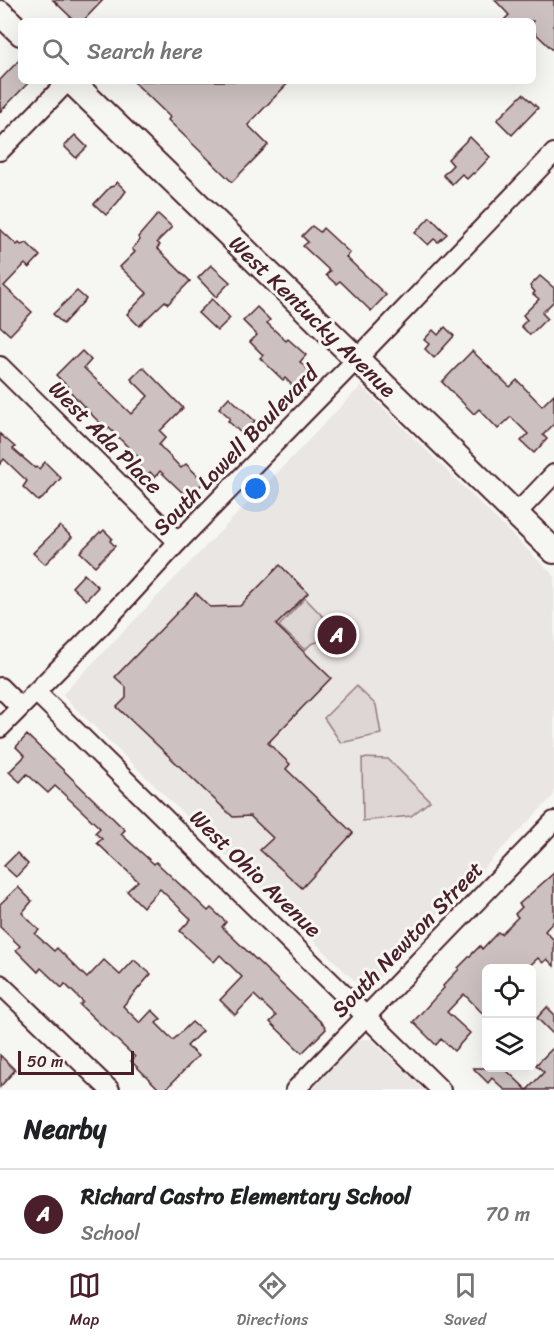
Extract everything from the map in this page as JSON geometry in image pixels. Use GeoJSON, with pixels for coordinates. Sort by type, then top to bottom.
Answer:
{"type":"FeatureCollection","features":[{"type":"Feature","properties":{"kind":"street"},"geometry":{"type":"LineString","coordinates":[[0,13],[18,30]]}},
{"type":"Feature","properties":{"kind":"street"},"geometry":{"type":"LineString","coordinates":[[0,151],[66,84]]}},
{"type":"Feature","properties":{"kind":"street","name":"West Kentucky Avenue"},"geometry":{"type":"LineString","coordinates":[[72,84],[554,551]]}},
{"type":"Feature","properties":{"kind":"street","name":"South Lowell Boulevard"},"geometry":{"type":"LineString","coordinates":[[0,728],[101,626],[177,542],[357,359],[554,153]]}},
{"type":"Feature","properties":{"kind":"street","name":"West Ada Place"},"geometry":{"type":"LineString","coordinates":[[0,366],[177,542]]}},
{"type":"Feature","properties":{"kind":"street"},"geometry":{"type":"LineString","coordinates":[[516,514],[554,474]]}},
{"type":"Feature","properties":{"kind":"street"},"geometry":{"type":"LineString","coordinates":[[0,687],[20,707]]}},
{"type":"Feature","properties":{"kind":"street","name":"West Ohio Avenue"},"geometry":{"type":"LineString","coordinates":[[36,692],[441,1090]]}},
{"type":"Feature","properties":{"kind":"street","name":"South Newton Street"},"geometry":{"type":"LineString","coordinates":[[295,1090],[554,821]]}},
{"type":"Feature","properties":{"kind":"street"},"geometry":{"type":"LineString","coordinates":[[0,984],[110,1090]]}},
{"type":"Feature","properties":{"kind":"shaded area"},"geometry":{"type":"Polygon","coordinates":[[[361,386],[554,576],[554,795],[365,991],[62,695],[361,386]]]}},
{"type":"Feature","properties":{"kind":"shaded area"},"geometry":{"type":"Polygon","coordinates":[[[305,598],[331,625],[333,637],[311,644],[305,650],[279,626],[305,598]]]}},
{"type":"Feature","properties":{"kind":"shaded area"},"geometry":{"type":"Polygon","coordinates":[[[356,686],[376,705],[381,734],[341,743],[324,718],[356,686]]]}},
{"type":"Feature","properties":{"kind":"shaded area"},"geometry":{"type":"Polygon","coordinates":[[[362,758],[388,759],[430,801],[411,816],[363,821],[362,758]]]}},
{"type":"Feature","properties":{"kind":"shaded area"},"geometry":{"type":"Polygon","coordinates":[[[371,1039],[424,1090],[310,1090],[358,1040],[371,1039]]]}},
{"type":"Feature","properties":{"kind":"building"},"geometry":{"type":"Polygon","coordinates":[[[53,0],[103,0],[86,18],[72,18],[53,0]]]}},
{"type":"Feature","properties":{"kind":"building"},"geometry":{"type":"Polygon","coordinates":[[[495,0],[554,0],[554,51],[536,34],[536,18],[506,18],[509,15],[495,0]]]}},
{"type":"Feature","properties":{"kind":"building"},"geometry":{"type":"Polygon","coordinates":[[[18,61],[18,84],[27,84],[0,112],[0,80],[18,61]]]}},
{"type":"Feature","properties":{"kind":"building"},"geometry":{"type":"Polygon","coordinates":[[[136,84],[287,84],[248,125],[268,145],[232,182],[168,120],[170,117],[136,84]]]}},
{"type":"Feature","properties":{"kind":"building"},"geometry":{"type":"Polygon","coordinates":[[[523,94],[538,108],[512,135],[497,120],[523,94]]]}},
{"type":"Feature","properties":{"kind":"building"},"geometry":{"type":"Polygon","coordinates":[[[75,135],[87,147],[76,158],[64,146],[75,135]]]}},
{"type":"Feature","properties":{"kind":"building"},"geometry":{"type":"Polygon","coordinates":[[[470,137],[490,157],[467,179],[462,174],[452,184],[443,175],[453,165],[448,159],[470,137]]]}},
{"type":"Feature","properties":{"kind":"building"},"geometry":{"type":"Polygon","coordinates":[[[117,182],[126,191],[106,215],[94,204],[117,182]]]}},
{"type":"Feature","properties":{"kind":"building"},"geometry":{"type":"Polygon","coordinates":[[[158,214],[172,227],[157,242],[160,245],[157,248],[190,281],[168,304],[165,301],[139,326],[127,314],[147,293],[120,267],[135,252],[132,249],[140,240],[138,237],[158,214]]]}},
{"type":"Feature","properties":{"kind":"building"},"geometry":{"type":"Polygon","coordinates":[[[430,217],[447,234],[438,242],[434,239],[428,245],[415,233],[430,217]]]}},
{"type":"Feature","properties":{"kind":"building"},"geometry":{"type":"Polygon","coordinates":[[[312,226],[320,232],[323,228],[350,253],[346,257],[386,295],[371,311],[340,281],[336,284],[326,275],[330,271],[303,246],[308,242],[302,236],[312,226]]]}},
{"type":"Feature","properties":{"kind":"building"},"geometry":{"type":"Polygon","coordinates":[[[0,229],[17,245],[27,243],[40,256],[29,268],[25,264],[4,286],[32,312],[10,335],[0,326],[0,229]]]}},
{"type":"Feature","properties":{"kind":"building"},"geometry":{"type":"Polygon","coordinates":[[[211,265],[230,282],[216,297],[198,278],[211,265]]]}},
{"type":"Feature","properties":{"kind":"building"},"geometry":{"type":"Polygon","coordinates":[[[540,276],[554,288],[554,301],[542,313],[547,318],[530,335],[521,326],[527,320],[523,315],[539,299],[533,294],[535,292],[530,286],[540,276]]]}},
{"type":"Feature","properties":{"kind":"building"},"geometry":{"type":"Polygon","coordinates":[[[77,291],[86,299],[63,324],[53,314],[77,291]]]}},
{"type":"Feature","properties":{"kind":"building"},"geometry":{"type":"Polygon","coordinates":[[[212,299],[230,318],[217,331],[198,313],[212,299]]]}},
{"type":"Feature","properties":{"kind":"building"},"geometry":{"type":"Polygon","coordinates":[[[257,307],[270,320],[267,323],[286,341],[288,339],[306,355],[300,362],[312,373],[296,389],[260,358],[263,355],[250,342],[257,335],[243,321],[257,307]]]}},
{"type":"Feature","properties":{"kind":"building"},"geometry":{"type":"Polygon","coordinates":[[[445,327],[454,336],[434,358],[425,349],[429,344],[424,340],[433,330],[438,335],[445,327]]]}},
{"type":"Feature","properties":{"kind":"building"},"geometry":{"type":"Polygon","coordinates":[[[82,351],[91,360],[84,368],[131,414],[148,396],[131,379],[143,367],[183,408],[160,431],[166,437],[159,445],[181,468],[186,464],[204,482],[190,496],[185,492],[184,494],[160,471],[155,477],[150,472],[146,476],[138,467],[142,463],[139,458],[86,409],[56,375],[82,351]]]}},
{"type":"Feature","properties":{"kind":"building"},"geometry":{"type":"Polygon","coordinates":[[[472,351],[510,387],[517,380],[542,406],[554,394],[554,424],[543,435],[547,439],[534,453],[521,441],[528,434],[511,417],[498,429],[479,409],[474,414],[442,382],[472,351]]]}},
{"type":"Feature","properties":{"kind":"building"},"geometry":{"type":"Polygon","coordinates":[[[229,397],[255,421],[242,434],[228,421],[230,418],[219,408],[229,397]]]}},
{"type":"Feature","properties":{"kind":"building"},"geometry":{"type":"Polygon","coordinates":[[[0,434],[35,468],[39,469],[45,462],[61,478],[42,499],[38,501],[23,487],[27,481],[4,459],[0,464],[0,434]]]}},
{"type":"Feature","properties":{"kind":"building"},"geometry":{"type":"Polygon","coordinates":[[[60,526],[72,537],[45,564],[33,553],[60,526]]]}},
{"type":"Feature","properties":{"kind":"building"},"geometry":{"type":"Polygon","coordinates":[[[104,530],[112,538],[110,541],[115,546],[95,566],[80,552],[104,530]]]}},
{"type":"Feature","properties":{"kind":"building"},"geometry":{"type":"Polygon","coordinates":[[[280,565],[308,593],[276,625],[331,678],[268,743],[290,764],[286,769],[353,833],[302,888],[260,850],[273,838],[250,816],[233,817],[117,707],[126,698],[126,687],[115,677],[196,593],[210,607],[240,606],[280,565]]]}},
{"type":"Feature","properties":{"kind":"building"},"geometry":{"type":"Polygon","coordinates":[[[84,574],[98,587],[86,600],[72,587],[84,574]]]}},
{"type":"Feature","properties":{"kind":"building"},"geometry":{"type":"Polygon","coordinates":[[[27,735],[125,830],[121,834],[154,864],[156,862],[208,911],[211,908],[226,922],[222,927],[324,1025],[326,1029],[302,1053],[270,1022],[276,1016],[254,995],[235,1015],[220,1000],[242,977],[220,955],[214,962],[180,931],[191,919],[160,889],[143,907],[127,891],[138,881],[97,843],[102,839],[95,833],[100,828],[55,786],[48,793],[27,774],[20,782],[9,772],[25,756],[16,747],[27,735]]]}},
{"type":"Feature","properties":{"kind":"building"},"geometry":{"type":"Polygon","coordinates":[[[17,853],[28,864],[16,877],[4,866],[17,853]]]}},
{"type":"Feature","properties":{"kind":"building"},"geometry":{"type":"Polygon","coordinates":[[[554,873],[554,921],[545,931],[554,940],[554,966],[547,959],[543,963],[538,958],[531,964],[482,964],[482,1013],[464,994],[447,1012],[470,1033],[454,1051],[441,1039],[436,1045],[413,1022],[444,988],[443,986],[458,968],[480,946],[482,949],[498,932],[501,934],[518,917],[515,914],[522,907],[519,904],[554,873]]]}},
{"type":"Feature","properties":{"kind":"building"},"geometry":{"type":"Polygon","coordinates":[[[18,887],[32,901],[22,913],[39,930],[35,934],[54,951],[57,948],[87,978],[104,960],[120,975],[134,960],[151,974],[123,1006],[140,1023],[152,1010],[161,1019],[156,1023],[173,1040],[192,1022],[202,1031],[187,1046],[198,1056],[165,1090],[160,1090],[131,1061],[135,1057],[80,1005],[83,1002],[65,984],[62,988],[41,968],[38,972],[16,950],[20,946],[0,927],[0,904],[18,887]]]}},
{"type":"Feature","properties":{"kind":"building"},"geometry":{"type":"Polygon","coordinates":[[[547,1007],[554,1014],[554,1035],[537,1018],[547,1007]]]}},
{"type":"Feature","properties":{"kind":"building"},"geometry":{"type":"Polygon","coordinates":[[[554,1047],[554,1090],[527,1090],[544,1072],[536,1065],[554,1047]]]}},
{"type":"Feature","properties":{"kind":"building"},"geometry":{"type":"Polygon","coordinates":[[[0,1055],[15,1070],[0,1087],[0,1055]]]}},
{"type":"Feature","properties":{"kind":"building"},"geometry":{"type":"Polygon","coordinates":[[[473,1068],[482,1068],[482,1072],[508,1072],[527,1090],[505,1090],[492,1078],[488,1083],[473,1068]]]}},
{"type":"Feature","properties":{"kind":"place","name":"Richard Castro Elementary School"},"geometry":{"type":"Point","coordinates":[337,635]}}]}
